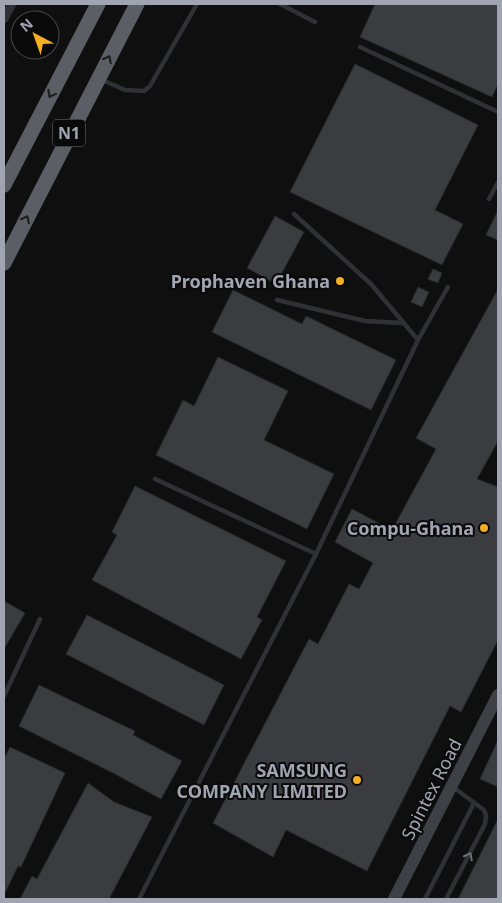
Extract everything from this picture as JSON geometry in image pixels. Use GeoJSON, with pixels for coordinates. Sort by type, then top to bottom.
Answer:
{"type":"FeatureCollection","features":[{"type":"Feature","properties":{"kind":"highway","name":"N1"},"geometry":{"type":"LineString","coordinates":[[4,185],[98,4]]}},
{"type":"Feature","properties":{"kind":"highway","name":"N1"},"geometry":{"type":"LineString","coordinates":[[4,263],[136,4]]}},
{"type":"Feature","properties":{"kind":"main road","name":"Spintex Road"},"geometry":{"type":"LineString","coordinates":[[394,899],[453,787],[498,695]]}},
{"type":"Feature","properties":{"kind":"street"},"geometry":{"type":"LineString","coordinates":[[4,19],[12,4]]}},
{"type":"Feature","properties":{"kind":"lane"},"geometry":{"type":"LineString","coordinates":[[98,79],[125,90],[144,91],[150,86],[197,4]]}},
{"type":"Feature","properties":{"kind":"lane"},"geometry":{"type":"LineString","coordinates":[[280,4],[315,22]]}},
{"type":"Feature","properties":{"kind":"lane"},"geometry":{"type":"LineString","coordinates":[[360,46],[498,112]]}},
{"type":"Feature","properties":{"kind":"lane"},"geometry":{"type":"LineString","coordinates":[[489,199],[498,182]]}},
{"type":"Feature","properties":{"kind":"lane"},"geometry":{"type":"LineString","coordinates":[[294,214],[371,284],[418,340]]}},
{"type":"Feature","properties":{"kind":"lane"},"geometry":{"type":"LineString","coordinates":[[139,899],[316,554],[418,340],[448,287]]}},
{"type":"Feature","properties":{"kind":"lane"},"geometry":{"type":"LineString","coordinates":[[277,300],[365,321],[402,323]]}},
{"type":"Feature","properties":{"kind":"lane"},"geometry":{"type":"LineString","coordinates":[[155,479],[316,554]]}},
{"type":"Feature","properties":{"kind":"lane"},"geometry":{"type":"LineString","coordinates":[[4,696],[40,619]]}},
{"type":"Feature","properties":{"kind":"lane"},"geometry":{"type":"LineString","coordinates":[[446,899],[485,824],[486,815],[484,810],[453,787]]}},
{"type":"Feature","properties":{"kind":"lane"},"geometry":{"type":"LineString","coordinates":[[425,899],[474,802]]}},
{"type":"Feature","properties":{"kind":"building"},"geometry":{"type":"Polygon","coordinates":[[[375,4],[498,4],[498,84],[492,97],[360,37],[375,4]]]}},
{"type":"Feature","properties":{"kind":"building"},"geometry":{"type":"Polygon","coordinates":[[[355,64],[478,125],[435,210],[463,224],[442,265],[290,192],[355,64]]]}},
{"type":"Feature","properties":{"kind":"building"},"geometry":{"type":"Polygon","coordinates":[[[498,210],[498,240],[486,235],[498,210]]]}},
{"type":"Feature","properties":{"kind":"building"},"geometry":{"type":"Polygon","coordinates":[[[275,216],[304,232],[276,284],[247,268],[275,216]]]}},
{"type":"Feature","properties":{"kind":"building"},"geometry":{"type":"Polygon","coordinates":[[[433,269],[442,273],[438,283],[428,279],[433,269]]]}},
{"type":"Feature","properties":{"kind":"building"},"geometry":{"type":"Polygon","coordinates":[[[418,287],[429,292],[422,307],[411,302],[418,287]]]}},
{"type":"Feature","properties":{"kind":"building"},"geometry":{"type":"Polygon","coordinates":[[[498,289],[498,441],[477,479],[498,487],[498,640],[461,712],[450,706],[367,871],[286,830],[273,857],[213,823],[309,639],[318,644],[349,584],[359,589],[373,563],[335,542],[352,509],[392,530],[436,449],[416,438],[498,289]]]}},
{"type":"Feature","properties":{"kind":"building"},"geometry":{"type":"Polygon","coordinates":[[[233,290],[302,324],[306,316],[396,360],[371,410],[212,332],[233,290]]]}},
{"type":"Feature","properties":{"kind":"building"},"geometry":{"type":"Polygon","coordinates":[[[218,357],[288,391],[264,440],[334,474],[307,529],[156,455],[183,400],[194,406],[218,357]]]}},
{"type":"Feature","properties":{"kind":"building"},"geometry":{"type":"Polygon","coordinates":[[[135,486],[286,561],[257,617],[262,620],[241,659],[92,580],[117,535],[112,532],[135,486]]]}},
{"type":"Feature","properties":{"kind":"building"},"geometry":{"type":"Polygon","coordinates":[[[4,601],[25,613],[4,649],[4,601]]]}},
{"type":"Feature","properties":{"kind":"building"},"geometry":{"type":"Polygon","coordinates":[[[87,615],[224,685],[204,725],[66,654],[87,615]]]}},
{"type":"Feature","properties":{"kind":"building"},"geometry":{"type":"Polygon","coordinates":[[[39,685],[135,731],[133,735],[182,761],[161,799],[19,726],[39,685]]]}},
{"type":"Feature","properties":{"kind":"building"},"geometry":{"type":"Polygon","coordinates":[[[498,740],[498,787],[480,779],[498,740]]]}},
{"type":"Feature","properties":{"kind":"building"},"geometry":{"type":"Polygon","coordinates":[[[10,747],[65,773],[21,867],[18,866],[4,895],[4,759],[10,747]]]}},
{"type":"Feature","properties":{"kind":"building"},"geometry":{"type":"Polygon","coordinates":[[[88,783],[114,802],[152,817],[109,899],[20,899],[32,876],[37,879],[88,783]]]}},
{"type":"Feature","properties":{"kind":"building"},"geometry":{"type":"Polygon","coordinates":[[[498,819],[498,899],[458,899],[498,819]]]}},
{"type":"Feature","properties":{"kind":"place","name":"Prophaven Ghana"},"geometry":{"type":"Point","coordinates":[340,281]}},
{"type":"Feature","properties":{"kind":"place","name":"Compu-Ghana"},"geometry":{"type":"Point","coordinates":[484,528]}},
{"type":"Feature","properties":{"kind":"place","name":"SAMSUNG COMPANY LIMITED"},"geometry":{"type":"Point","coordinates":[357,780]}}]}
